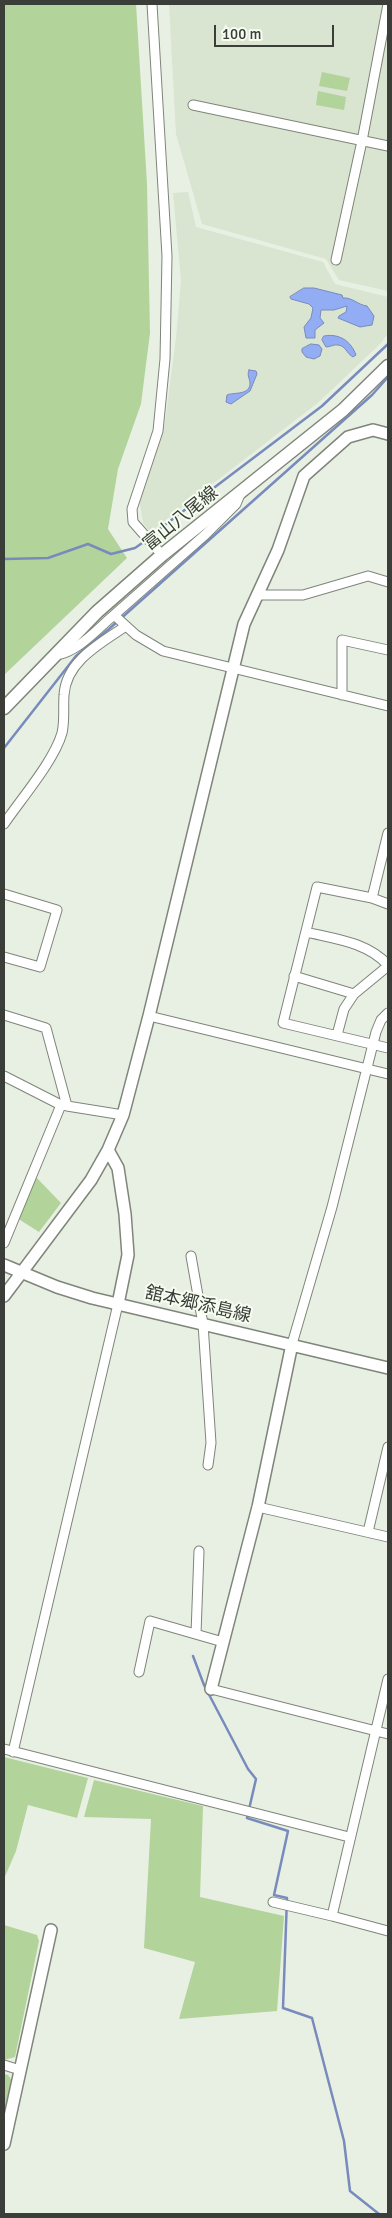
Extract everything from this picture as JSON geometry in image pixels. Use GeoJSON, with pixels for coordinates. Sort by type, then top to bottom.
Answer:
{"type":"FeatureCollection","features":[{"type":"Feature","properties":{"kind":"main road","name":"富山八尾線"},"geometry":{"type":"LineString","coordinates":[[4,708],[53,655],[97,612],[162,555],[343,410],[388,366]]}},
{"type":"Feature","properties":{"kind":"street"},"geometry":{"type":"LineString","coordinates":[[152,4],[167,256],[165,359],[158,431],[132,508],[133,522],[162,555]]}},
{"type":"Feature","properties":{"kind":"street"},"geometry":{"type":"LineString","coordinates":[[336,260],[362,141],[388,4]]}},
{"type":"Feature","properties":{"kind":"street"},"geometry":{"type":"LineString","coordinates":[[193,104],[388,146]]}},
{"type":"Feature","properties":{"kind":"street"},"geometry":{"type":"LineString","coordinates":[[4,1296],[91,1180],[108,1150],[123,1115],[149,1016],[244,624],[278,550],[304,476],[348,437],[373,430],[388,434]]}},
{"type":"Feature","properties":{"kind":"street"},"geometry":{"type":"LineString","coordinates":[[4,824],[53,753],[62,733],[64,694],[67,680],[74,666],[236,504],[241,492]]}},
{"type":"Feature","properties":{"kind":"street"},"geometry":{"type":"LineString","coordinates":[[257,595],[303,595],[368,576],[388,582]]}},
{"type":"Feature","properties":{"kind":"street"},"geometry":{"type":"LineString","coordinates":[[53,655],[64,654],[120,620]]}},
{"type":"Feature","properties":{"kind":"street"},"geometry":{"type":"LineString","coordinates":[[120,620],[148,643],[163,651],[388,706]]}},
{"type":"Feature","properties":{"kind":"street"},"geometry":{"type":"LineString","coordinates":[[342,695],[342,640],[388,650]]}},
{"type":"Feature","properties":{"kind":"street"},"geometry":{"type":"LineString","coordinates":[[372,898],[386,854],[388,833]]}},
{"type":"Feature","properties":{"kind":"street"},"geometry":{"type":"LineString","coordinates":[[388,904],[372,898],[317,887],[283,1022],[388,1048]]}},
{"type":"Feature","properties":{"kind":"street"},"geometry":{"type":"LineString","coordinates":[[4,894],[57,910],[40,967],[4,957]]}},
{"type":"Feature","properties":{"kind":"street"},"geometry":{"type":"LineString","coordinates":[[306,932],[366,948],[380,956],[388,966],[354,994],[344,1009],[337,1036]]}},
{"type":"Feature","properties":{"kind":"street"},"geometry":{"type":"LineString","coordinates":[[294,976],[354,994]]}},
{"type":"Feature","properties":{"kind":"street"},"geometry":{"type":"LineString","coordinates":[[388,1013],[381,1020],[373,1044],[332,1207],[292,1344],[258,1507],[211,1689],[388,1734]]}},
{"type":"Feature","properties":{"kind":"street"},"geometry":{"type":"LineString","coordinates":[[4,1015],[46,1028],[64,1105],[4,1243]]}},
{"type":"Feature","properties":{"kind":"street"},"geometry":{"type":"LineString","coordinates":[[149,1016],[388,1074]]}},
{"type":"Feature","properties":{"kind":"street"},"geometry":{"type":"LineString","coordinates":[[4,1076],[64,1105],[123,1115]]}},
{"type":"Feature","properties":{"kind":"street"},"geometry":{"type":"LineString","coordinates":[[108,1150],[118,1168],[125,1214],[128,1255],[118,1304],[8,1750],[349,1837]]}},
{"type":"Feature","properties":{"kind":"street"},"geometry":{"type":"LineString","coordinates":[[191,1256],[203,1324],[211,1443],[208,1465]]}},
{"type":"Feature","properties":{"kind":"street","name":"舘本郷添島線"},"geometry":{"type":"LineString","coordinates":[[4,1265],[57,1287],[118,1304],[388,1368]]}},
{"type":"Feature","properties":{"kind":"street"},"geometry":{"type":"LineString","coordinates":[[368,1532],[388,1447]]}},
{"type":"Feature","properties":{"kind":"street"},"geometry":{"type":"LineString","coordinates":[[258,1507],[388,1538]]}},
{"type":"Feature","properties":{"kind":"street"},"geometry":{"type":"LineString","coordinates":[[196,1634],[199,1551]]}},
{"type":"Feature","properties":{"kind":"street"},"geometry":{"type":"LineString","coordinates":[[139,1672],[150,1621],[223,1642]]}},
{"type":"Feature","properties":{"kind":"street"},"geometry":{"type":"LineString","coordinates":[[332,1916],[349,1837],[388,1679]]}},
{"type":"Feature","properties":{"kind":"street"},"geometry":{"type":"LineString","coordinates":[[273,1902],[388,1931]]}},
{"type":"Feature","properties":{"kind":"street"},"geometry":{"type":"LineString","coordinates":[[4,2144],[51,1930]]}},
{"type":"Feature","properties":{"kind":"street"},"geometry":{"type":"LineString","coordinates":[[4,2065],[20,2070]]}},
{"type":"Feature","properties":{"kind":"shaded area"},"geometry":{"type":"Polygon","coordinates":[[[169,4],[388,4],[388,291],[339,280],[326,259],[202,224],[176,134],[169,4]]]}},
{"type":"Feature","properties":{"kind":"shaded area"},"geometry":{"type":"Polygon","coordinates":[[[188,192],[196,227],[323,262],[335,284],[388,297],[388,333],[381,343],[319,402],[150,532],[143,523],[139,498],[164,429],[176,338],[181,281],[173,193],[188,192]]]}},
{"type":"Feature","properties":{"kind":"green space"},"geometry":{"type":"Polygon","coordinates":[[[4,4],[136,4],[147,184],[150,333],[141,404],[118,469],[108,529],[127,558],[4,675],[4,4]]]}},
{"type":"Feature","properties":{"kind":"green space"},"geometry":{"type":"Polygon","coordinates":[[[322,72],[350,78],[347,91],[319,86],[322,72]]]}},
{"type":"Feature","properties":{"kind":"green space"},"geometry":{"type":"Polygon","coordinates":[[[318,91],[346,97],[344,110],[316,105],[318,91]]]}},
{"type":"Feature","properties":{"kind":"green space"},"geometry":{"type":"Polygon","coordinates":[[[35,1176],[61,1203],[39,1232],[17,1218],[35,1176]]]}},
{"type":"Feature","properties":{"kind":"green space"},"geometry":{"type":"Polygon","coordinates":[[[4,1757],[88,1778],[77,1818],[28,1805],[16,1851],[4,1879],[4,1757]]]}},
{"type":"Feature","properties":{"kind":"green space"},"geometry":{"type":"Polygon","coordinates":[[[94,1780],[203,1806],[200,1897],[284,1916],[277,2011],[179,2019],[195,1962],[144,1948],[151,1819],[84,1817],[94,1780]]]}},
{"type":"Feature","properties":{"kind":"green space"},"geometry":{"type":"Polygon","coordinates":[[[4,1925],[37,1935],[39,1941],[15,2057],[4,2060],[4,1925]]]}},
{"type":"Feature","properties":{"kind":"green space"},"geometry":{"type":"Polygon","coordinates":[[[4,2074],[8,2075],[13,2082],[4,2119],[4,2074]]]}},
{"type":"Feature","properties":{"kind":"water"},"geometry":{"type":"Polygon","coordinates":[[[304,288],[314,288],[342,295],[343,298],[367,306],[374,316],[372,325],[360,327],[338,318],[346,312],[347,306],[334,310],[321,310],[320,318],[324,323],[315,330],[315,338],[306,338],[304,327],[311,318],[313,308],[309,304],[291,299],[290,297],[304,288]]]}},
{"type":"Feature","properties":{"kind":"water"},"geometry":{"type":"Polygon","coordinates":[[[329,335],[344,339],[356,355],[353,357],[341,346],[326,347],[322,340],[324,336],[329,335]]]}},
{"type":"Feature","properties":{"kind":"water"},"geometry":{"type":"Polygon","coordinates":[[[311,344],[319,345],[322,349],[320,356],[314,359],[306,357],[302,352],[302,349],[311,344]]]}},
{"type":"Feature","properties":{"kind":"water"},"geometry":{"type":"Polygon","coordinates":[[[249,370],[256,371],[257,374],[250,391],[231,404],[226,402],[227,395],[248,390],[250,386],[249,370]]]}},
{"type":"Feature","properties":{"kind":"waterway"},"geometry":{"type":"LineString","coordinates":[[149,537],[322,406],[388,344]]}},
{"type":"Feature","properties":{"kind":"waterway"},"geometry":{"type":"LineString","coordinates":[[4,748],[76,656],[109,629],[372,395],[388,377]]}},
{"type":"Feature","properties":{"kind":"waterway"},"geometry":{"type":"LineString","coordinates":[[4,559],[48,558],[88,544],[111,554],[135,548],[145,541]]}},
{"type":"Feature","properties":{"kind":"waterway"},"geometry":{"type":"LineString","coordinates":[[193,1656],[204,1685],[248,1769],[256,1779],[247,1818],[288,1831],[274,1895],[287,1898],[283,2008],[312,2018],[344,2141],[350,2191],[379,2214]]}}]}
